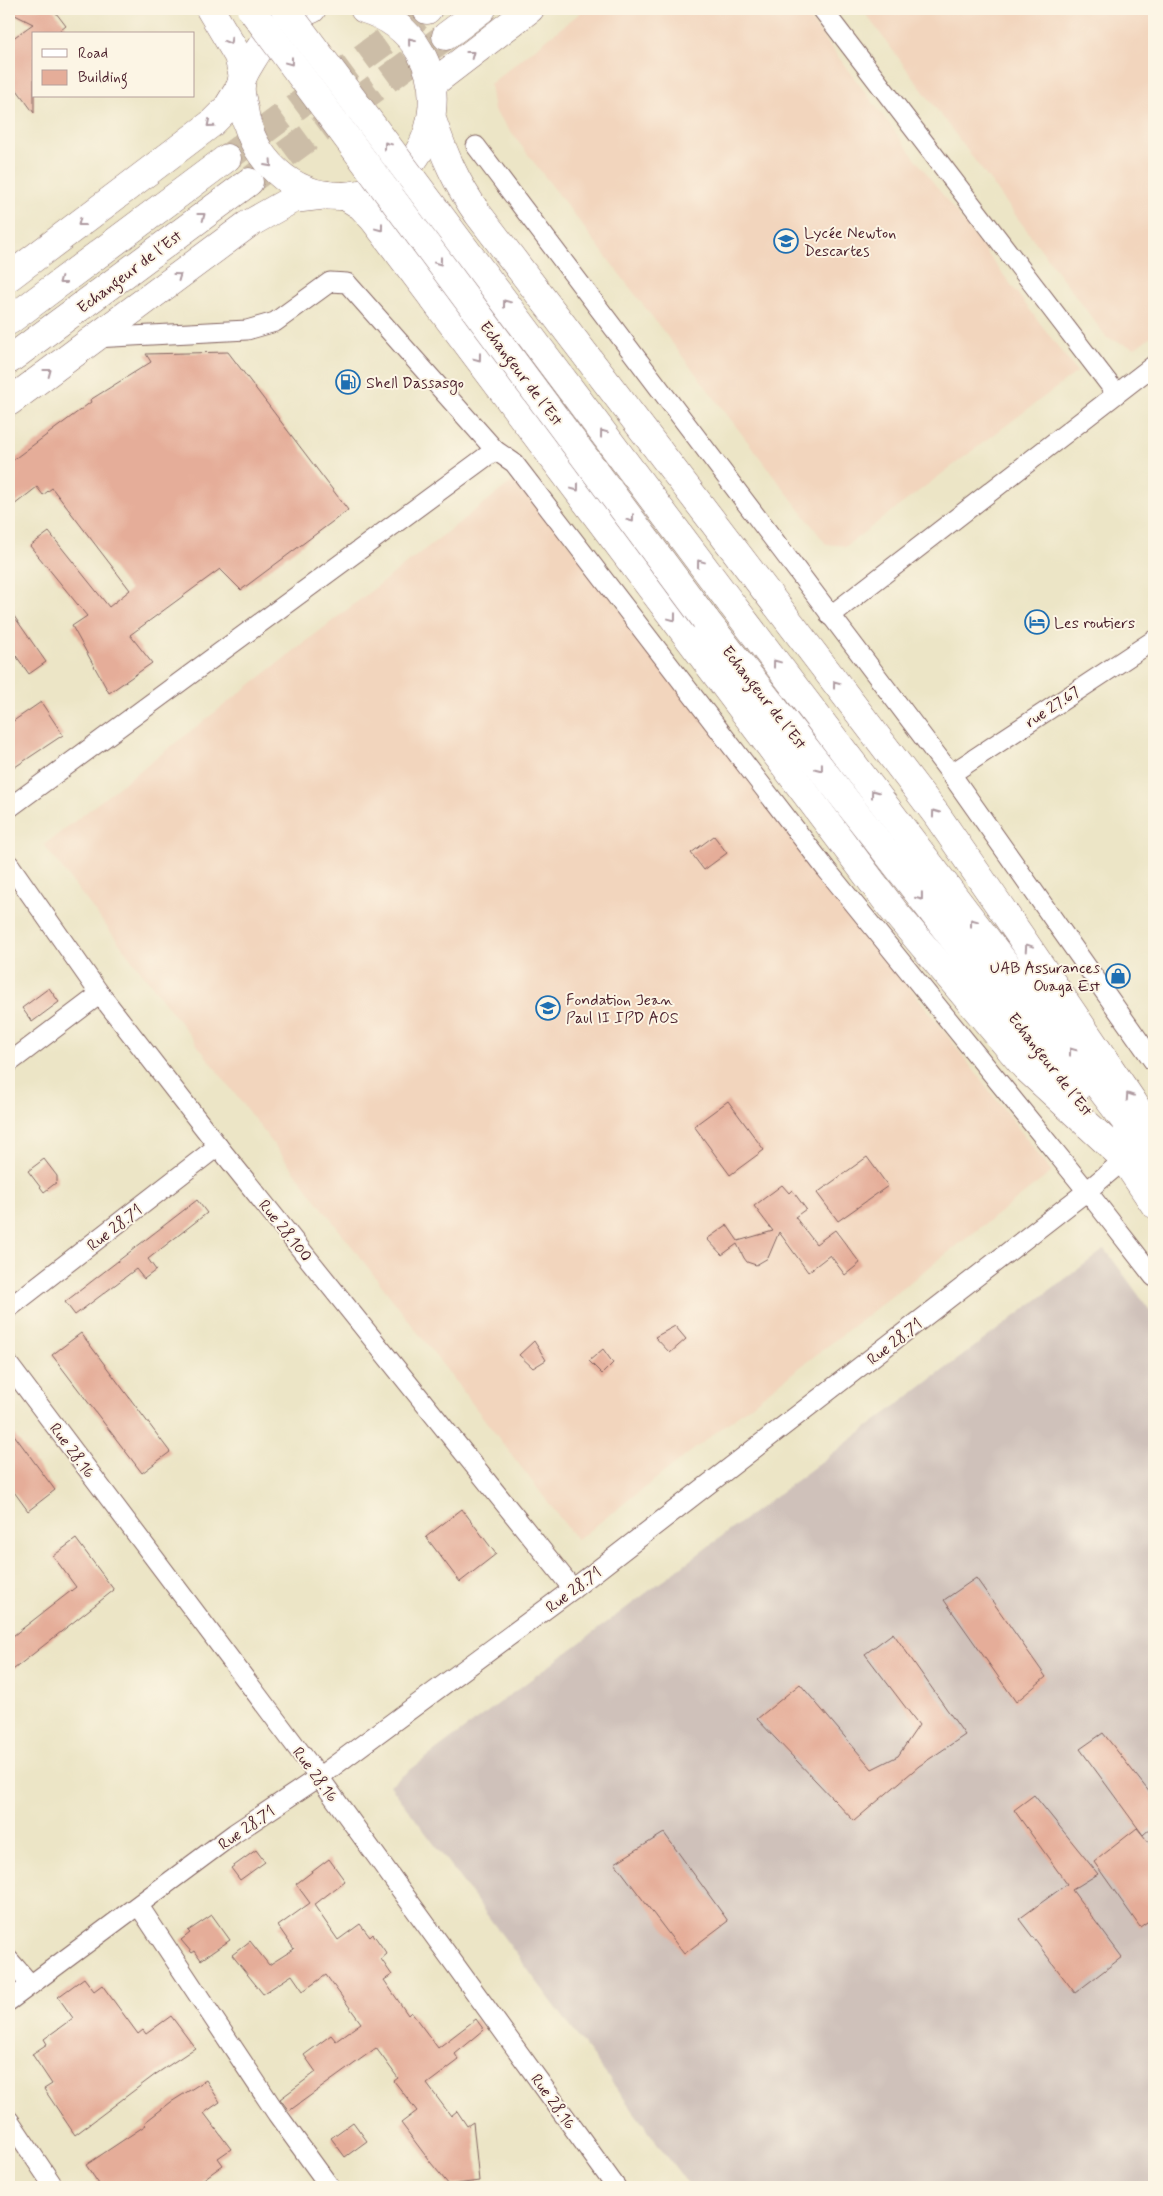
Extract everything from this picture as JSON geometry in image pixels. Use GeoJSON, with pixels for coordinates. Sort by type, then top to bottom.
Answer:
{"type":"FeatureCollection","features":[{"type":"Feature","properties":{"kind":"main road"},"geometry":{"type":"LineString","coordinates":[[210,9],[238,56],[249,133],[267,163],[295,185],[311,191],[336,196],[362,206],[894,911],[1025,1067],[1124,1159]]}},
{"type":"Feature","properties":{"kind":"main road","name":"Echangeur de l´Est"},"geometry":{"type":"LineString","coordinates":[[251,9],[705,619],[1124,1159],[1154,1204]]}},
{"type":"Feature","properties":{"kind":"main road","name":"Echangeur de l´Est"},"geometry":{"type":"LineString","coordinates":[[285,9],[730,602],[1154,1159]]}},
{"type":"Feature","properties":{"kind":"main road"},"geometry":{"type":"LineString","coordinates":[[9,277],[211,124],[227,108],[261,44],[284,21],[312,9]]}},
{"type":"Feature","properties":{"kind":"main road"},"geometry":{"type":"LineString","coordinates":[[446,36],[482,9]]}},
{"type":"Feature","properties":{"kind":"main road"},"geometry":{"type":"LineString","coordinates":[[432,84],[530,9]]}},
{"type":"Feature","properties":{"kind":"main road"},"geometry":{"type":"LineString","coordinates":[[9,402],[246,225],[294,199],[336,196],[370,190],[388,182],[404,170],[426,138],[432,119],[434,102],[432,84],[421,53],[412,40],[401,28],[371,10]]}},
{"type":"Feature","properties":{"kind":"main road"},"geometry":{"type":"LineString","coordinates":[[432,119],[456,180],[478,214],[936,814],[1047,974],[1133,1102],[1154,1137]]}},
{"type":"Feature","properties":{"kind":"main road","name":"Echangeur de l´Est"},"geometry":{"type":"LineString","coordinates":[[9,321],[227,158]]}},
{"type":"Feature","properties":{"kind":"main road","name":"Echangeur de l´Est"},"geometry":{"type":"LineString","coordinates":[[9,360],[249,182]]}},
{"type":"Feature","properties":{"kind":"street"},"geometry":{"type":"LineString","coordinates":[[822,9],[1116,394]]}},
{"type":"Feature","properties":{"kind":"street"},"geometry":{"type":"LineString","coordinates":[[476,146],[951,774],[1154,1062]]}},
{"type":"Feature","properties":{"kind":"street"},"geometry":{"type":"LineString","coordinates":[[93,338],[247,330],[275,322],[330,282],[340,281],[347,283],[495,450],[514,463],[826,869],[1088,1191],[1154,1278]]}},
{"type":"Feature","properties":{"kind":"street"},"geometry":{"type":"LineString","coordinates":[[830,616],[1154,365]]}},
{"type":"Feature","properties":{"kind":"street"},"geometry":{"type":"LineString","coordinates":[[9,808],[495,450]]}},
{"type":"Feature","properties":{"kind":"street","name":"rue 27.67"},"geometry":{"type":"LineString","coordinates":[[951,774],[1051,706],[1153,643]]}},
{"type":"Feature","properties":{"kind":"street","name":"Rue 28.100"},"geometry":{"type":"LineString","coordinates":[[9,864],[100,994],[218,1146],[573,1589]]}},
{"type":"Feature","properties":{"kind":"street"},"geometry":{"type":"LineString","coordinates":[[9,1063],[100,994]]}},
{"type":"Feature","properties":{"kind":"street","name":"Rue 28.71"},"geometry":{"type":"LineString","coordinates":[[9,1308],[218,1146]]}},
{"type":"Feature","properties":{"kind":"street","name":"Rue 28.71"},"geometry":{"type":"LineString","coordinates":[[9,2001],[235,1833],[318,1777],[573,1589],[1088,1191],[1124,1159]]}},
{"type":"Feature","properties":{"kind":"street","name":"Rue 28.16"},"geometry":{"type":"LineString","coordinates":[[9,1365],[318,1777],[616,2187]]}},
{"type":"Feature","properties":{"kind":"street"},"geometry":{"type":"LineString","coordinates":[[139,1906],[278,2114],[330,2187]]}},
{"type":"Feature","properties":{"kind":"street"},"geometry":{"type":"LineString","coordinates":[[9,1960],[31,1985]]}},
{"type":"Feature","properties":{"kind":"street"},"geometry":{"type":"LineString","coordinates":[[9,2120],[54,2187]]}},
{"type":"Feature","properties":{"kind":"shaded area","name":"Lycée Newton Descartes"},"geometry":{"type":"Polygon","coordinates":[[[585,9],[802,9],[1077,372],[846,546],[826,544],[494,110],[490,84],[585,9]]]}},
{"type":"Feature","properties":{"kind":"shaded area"},"geometry":{"type":"Polygon","coordinates":[[[862,9],[1154,9],[1154,334],[1135,348],[1107,338],[862,9]]]}},
{"type":"Feature","properties":{"kind":"shaded area","name":"Fondation Jean Paul II IPD AOS"},"geometry":{"type":"Polygon","coordinates":[[[518,477],[1052,1172],[577,1540],[44,845],[518,477]]]}},
{"type":"Feature","properties":{"kind":"shaded area"},"geometry":{"type":"Polygon","coordinates":[[[1105,1249],[1154,1316],[1154,2187],[690,2187],[390,1785],[1105,1249]]]}},
{"type":"Feature","properties":{"kind":"building"},"geometry":{"type":"Polygon","coordinates":[[[9,9],[53,9],[66,26],[58,32],[32,32],[32,98],[34,98],[34,113],[9,79],[9,41],[33,24],[9,12],[9,9]]]}},
{"type":"Feature","properties":{"kind":"building"},"geometry":{"type":"Polygon","coordinates":[[[228,352],[348,510],[241,590],[220,569],[130,635],[152,663],[109,693],[72,626],[87,616],[30,546],[49,532],[109,607],[130,590],[52,488],[43,495],[37,487],[9,509],[9,463],[91,402],[90,400],[151,362],[146,354],[228,352]]]}},
{"type":"Feature","properties":{"kind":"building"},"geometry":{"type":"Polygon","coordinates":[[[9,609],[46,662],[29,674],[9,646],[9,609]]]}},
{"type":"Feature","properties":{"kind":"building"},"geometry":{"type":"Polygon","coordinates":[[[41,702],[63,735],[9,771],[9,724],[41,702]]]}},
{"type":"Feature","properties":{"kind":"building"},"geometry":{"type":"Polygon","coordinates":[[[714,836],[727,853],[704,870],[691,853],[714,836]]]}},
{"type":"Feature","properties":{"kind":"building"},"geometry":{"type":"Polygon","coordinates":[[[49,988],[59,1002],[32,1022],[22,1008],[49,988]]]}},
{"type":"Feature","properties":{"kind":"building"},"geometry":{"type":"Polygon","coordinates":[[[728,1101],[764,1150],[730,1175],[694,1126],[728,1101]]]}},
{"type":"Feature","properties":{"kind":"building"},"geometry":{"type":"Polygon","coordinates":[[[867,1157],[888,1186],[838,1221],[817,1193],[867,1157]]]}},
{"type":"Feature","properties":{"kind":"building"},"geometry":{"type":"Polygon","coordinates":[[[44,1159],[57,1176],[57,1182],[44,1192],[28,1171],[44,1159]]]}},
{"type":"Feature","properties":{"kind":"building"},"geometry":{"type":"Polygon","coordinates":[[[782,1185],[789,1193],[792,1190],[806,1209],[795,1217],[816,1244],[835,1230],[860,1263],[845,1275],[830,1255],[808,1272],[779,1232],[768,1258],[756,1265],[747,1262],[737,1244],[722,1255],[707,1239],[727,1225],[738,1241],[773,1231],[754,1206],[782,1185]]]}},
{"type":"Feature","properties":{"kind":"building"},"geometry":{"type":"Polygon","coordinates":[[[197,1200],[207,1213],[148,1259],[156,1270],[144,1279],[136,1269],[75,1315],[65,1302],[197,1200]]]}},
{"type":"Feature","properties":{"kind":"building"},"geometry":{"type":"Polygon","coordinates":[[[675,1326],[686,1339],[670,1353],[655,1337],[675,1326]]]}},
{"type":"Feature","properties":{"kind":"building"},"geometry":{"type":"Polygon","coordinates":[[[81,1333],[170,1452],[142,1473],[52,1355],[81,1333]]]}},
{"type":"Feature","properties":{"kind":"building"},"geometry":{"type":"Polygon","coordinates":[[[534,1341],[546,1360],[533,1368],[519,1355],[534,1341]]]}},
{"type":"Feature","properties":{"kind":"building"},"geometry":{"type":"Polygon","coordinates":[[[603,1349],[613,1363],[602,1374],[589,1361],[603,1349]]]}},
{"type":"Feature","properties":{"kind":"building"},"geometry":{"type":"Polygon","coordinates":[[[9,1428],[55,1490],[28,1511],[9,1485],[9,1428]]]}},
{"type":"Feature","properties":{"kind":"building"},"geometry":{"type":"Polygon","coordinates":[[[462,1509],[496,1554],[460,1582],[426,1537],[462,1509]]]}},
{"type":"Feature","properties":{"kind":"building"},"geometry":{"type":"Polygon","coordinates":[[[76,1539],[114,1590],[9,1673],[9,1639],[76,1587],[53,1556],[76,1539]]]}},
{"type":"Feature","properties":{"kind":"building"},"geometry":{"type":"Polygon","coordinates":[[[976,1578],[1046,1677],[1016,1702],[944,1600],[976,1578]]]}},
{"type":"Feature","properties":{"kind":"building"},"geometry":{"type":"Polygon","coordinates":[[[893,1633],[965,1735],[919,1766],[854,1821],[757,1719],[800,1684],[872,1769],[898,1756],[919,1725],[865,1654],[893,1633]]]}},
{"type":"Feature","properties":{"kind":"building"},"geometry":{"type":"Polygon","coordinates":[[[1103,1733],[1154,1798],[1154,1825],[1143,1835],[1080,1749],[1103,1733]]]}},
{"type":"Feature","properties":{"kind":"building"},"geometry":{"type":"Polygon","coordinates":[[[1034,1795],[1098,1874],[1072,1890],[1122,1957],[1075,1993],[1019,1919],[1067,1884],[1014,1810],[1034,1795]]]}},
{"type":"Feature","properties":{"kind":"building"},"geometry":{"type":"Polygon","coordinates":[[[1137,1828],[1154,1849],[1154,1917],[1140,1927],[1094,1862],[1137,1828]]]}},
{"type":"Feature","properties":{"kind":"building"},"geometry":{"type":"Polygon","coordinates":[[[664,1833],[728,1921],[684,1954],[615,1863],[664,1833]]]}},
{"type":"Feature","properties":{"kind":"building"},"geometry":{"type":"Polygon","coordinates":[[[256,1850],[265,1862],[240,1880],[231,1868],[256,1850]]]}},
{"type":"Feature","properties":{"kind":"building"},"geometry":{"type":"Polygon","coordinates":[[[329,1859],[345,1881],[314,1905],[338,1940],[360,1924],[370,1937],[373,1934],[387,1954],[381,1959],[392,1975],[384,1980],[408,2015],[411,2012],[438,2048],[476,2019],[484,2030],[455,2054],[459,2060],[427,2084],[451,2116],[457,2111],[467,2126],[473,2122],[479,2181],[449,2185],[431,2163],[401,2123],[417,2111],[394,2081],[398,2078],[376,2048],[289,2111],[280,2099],[316,2072],[304,2055],[331,2035],[336,2041],[361,2023],[326,1975],[303,1991],[292,1975],[263,1994],[232,1955],[250,1941],[269,1965],[294,1949],[278,1926],[310,1903],[296,1884],[329,1859]]]}},
{"type":"Feature","properties":{"kind":"building"},"geometry":{"type":"Polygon","coordinates":[[[212,1915],[230,1940],[201,1960],[195,1951],[192,1953],[181,1940],[190,1933],[188,1931],[212,1915]]]}},
{"type":"Feature","properties":{"kind":"building"},"geometry":{"type":"Polygon","coordinates":[[[84,1978],[94,1991],[102,1985],[138,2034],[143,2030],[146,2034],[171,2016],[195,2048],[156,2074],[75,2135],[44,2089],[52,2084],[32,2054],[47,2044],[44,2039],[73,2018],[58,1997],[84,1978]]]}},
{"type":"Feature","properties":{"kind":"building"},"geometry":{"type":"Polygon","coordinates":[[[206,2080],[220,2102],[204,2113],[231,2149],[218,2158],[223,2165],[201,2181],[206,2187],[101,2187],[86,2165],[146,2125],[144,2123],[171,2102],[206,2080]]]}},
{"type":"Feature","properties":{"kind":"building"},"geometry":{"type":"Polygon","coordinates":[[[353,2122],[367,2141],[345,2157],[331,2138],[353,2122]]]}},
{"type":"Feature","properties":{"kind":"tunnel"},"geometry":{"type":"LineString","coordinates":[[227,158],[427,10]]}},
{"type":"Feature","properties":{"kind":"tunnel"},"geometry":{"type":"LineString","coordinates":[[252,179],[446,36]]}},
{"type":"Feature","properties":{"kind":"place","name":"Lycée Newton Descartes"},"geometry":{"type":"Point","coordinates":[786,241]}},
{"type":"Feature","properties":{"kind":"place","name":"Shell Dassasgo"},"geometry":{"type":"Point","coordinates":[348,382]}},
{"type":"Feature","properties":{"kind":"place","name":"Les routiers"},"geometry":{"type":"Point","coordinates":[1037,622]}},
{"type":"Feature","properties":{"kind":"place","name":"UAB Assurances Ouaga Est"},"geometry":{"type":"Point","coordinates":[1118,976]}},
{"type":"Feature","properties":{"kind":"place","name":"Fondation Jean Paul II IPD AOS"},"geometry":{"type":"Point","coordinates":[548,1008]}}]}
